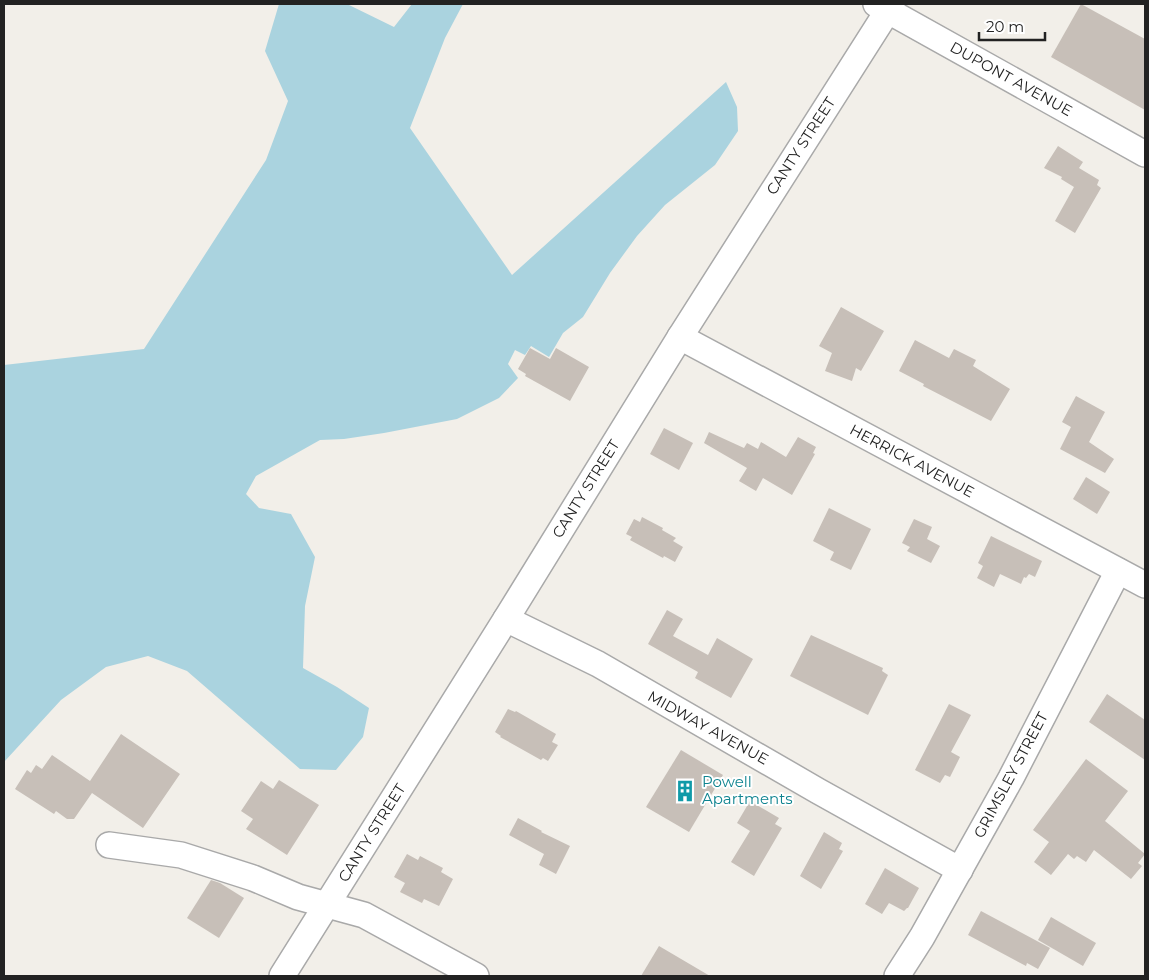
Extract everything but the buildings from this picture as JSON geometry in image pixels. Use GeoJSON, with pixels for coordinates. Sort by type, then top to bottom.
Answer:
{"type":"FeatureCollection","features":[{"type":"Feature","properties":{"kind":"street","name":"DUPONT AVENUE"},"geometry":{"type":"LineString","coordinates":[[886,6],[1145,154]]}},
{"type":"Feature","properties":{"kind":"street","name":"CANTY STREET"},"geometry":{"type":"LineString","coordinates":[[282,976],[886,6]]}},
{"type":"Feature","properties":{"kind":"street","name":"HERRICK AVENUE"},"geometry":{"type":"LineString","coordinates":[[680,337],[1145,585]]}},
{"type":"Feature","properties":{"kind":"street","name":"GRIMSLEY STREET"},"geometry":{"type":"LineString","coordinates":[[897,976],[922,937],[1011,778],[1118,571]]}},
{"type":"Feature","properties":{"kind":"street","name":"MIDWAY AVENUE"},"geometry":{"type":"LineString","coordinates":[[506,619],[598,664],[818,791],[960,870]]}},
{"type":"Feature","properties":{"kind":"street"},"geometry":{"type":"LineString","coordinates":[[109,845],[181,855],[254,878],[298,897],[364,915],[476,976]]}},
{"type":"Feature","properties":{"kind":"water"},"geometry":{"type":"Polygon","coordinates":[[[279,4],[347,4],[394,27],[412,4],[463,4],[445,38],[410,128],[512,275],[726,82],[737,107],[738,131],[715,165],[665,205],[637,236],[610,273],[583,317],[563,333],[549,357],[531,346],[525,355],[515,350],[508,364],[518,378],[499,398],[457,419],[384,433],[344,439],[320,440],[256,476],[246,494],[259,508],[291,514],[315,557],[305,606],[303,668],[369,708],[363,737],[336,770],[300,769],[187,671],[148,656],[106,667],[61,700],[4,762],[4,365],[144,349],[266,160],[288,101],[265,51],[279,4]]]}},
{"type":"Feature","properties":{"kind":"place","name":"Powell Apartments"},"geometry":{"type":"Point","coordinates":[685,791]}}]}
